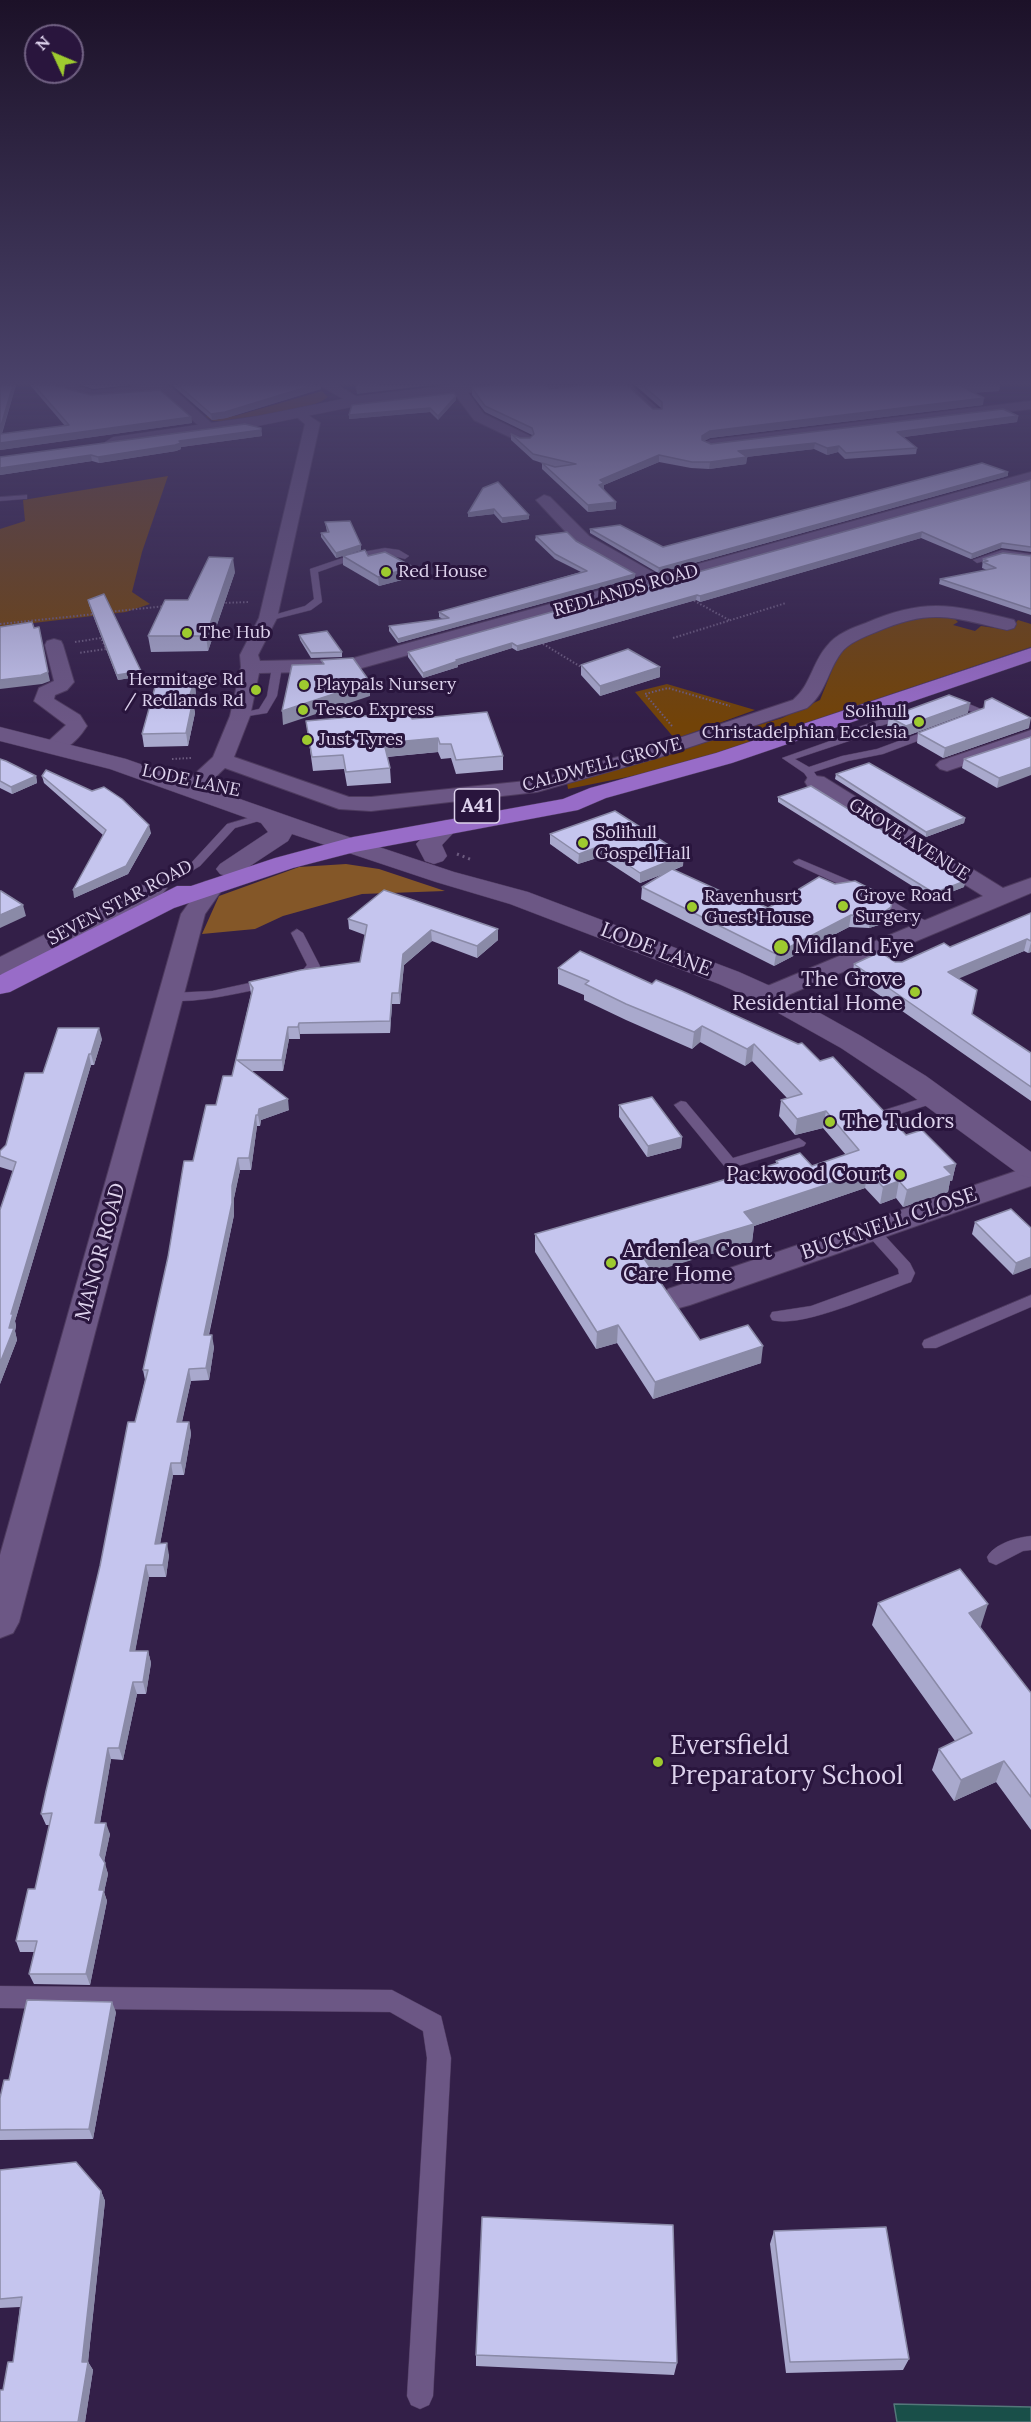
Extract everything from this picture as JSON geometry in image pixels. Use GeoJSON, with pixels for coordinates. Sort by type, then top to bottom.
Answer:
{"type":"FeatureCollection","features":[{"type":"Feature","properties":{"kind":"highway","name":"A41"},"geometry":{"type":"LineString","coordinates":[[390,837],[569,805],[598,793],[724,758],[1031,654]]}},
{"type":"Feature","properties":{"kind":"highway","name":"A41"},"geometry":{"type":"LineString","coordinates":[[355,836],[453,809],[598,793]]}},
{"type":"Feature","properties":{"kind":"highway","name":"SEVEN STAR ROAD"},"geometry":{"type":"LineString","coordinates":[[0,986],[220,878],[322,836],[355,836]]}},
{"type":"Feature","properties":{"kind":"highway","name":"SEVEN STAR ROAD"},"geometry":{"type":"LineString","coordinates":[[220,878],[284,863],[355,836]]}},
{"type":"Feature","properties":{"kind":"main road","name":"LODE LANE"},"geometry":{"type":"LineString","coordinates":[[0,734],[130,769],[322,836]]}},
{"type":"Feature","properties":{"kind":"main road","name":"LODE LANE"},"geometry":{"type":"LineString","coordinates":[[130,769],[199,780],[282,801],[445,877],[519,898],[688,961],[767,995],[851,1042],[936,1098],[1031,1167]]}},
{"type":"Feature","properties":{"kind":"main road"},"geometry":{"type":"LineString","coordinates":[[220,878],[279,836],[281,829],[267,817]]}},
{"type":"Feature","properties":{"kind":"main road"},"geometry":{"type":"LineString","coordinates":[[434,856],[429,844],[447,826]]}},
{"type":"Feature","properties":{"kind":"main road","name":"LODE LANE"},"geometry":{"type":"LineString","coordinates":[[355,836],[390,837],[519,898]]}},
{"type":"Feature","properties":{"kind":"street"},"geometry":{"type":"LineString","coordinates":[[199,780],[222,760],[240,716],[250,667],[249,655],[270,609],[296,498]]}},
{"type":"Feature","properties":{"kind":"street","name":"REDLANDS ROAD"},"geometry":{"type":"LineString","coordinates":[[250,667],[351,665],[659,582],[957,498]]}},
{"type":"Feature","properties":{"kind":"street"},"geometry":{"type":"LineString","coordinates":[[544,500],[583,540],[659,582]]}},
{"type":"Feature","properties":{"kind":"street","name":"CALDWELL GROVE"},"geometry":{"type":"LineString","coordinates":[[222,760],[347,804],[359,805],[537,786],[686,743],[808,699],[834,647],[858,632],[923,610],[941,611],[974,623],[1007,624]]}},
{"type":"Feature","properties":{"kind":"street"},"geometry":{"type":"LineString","coordinates":[[52,747],[64,740],[77,726],[73,719],[44,701],[46,692],[64,682],[54,645]]}},
{"type":"Feature","properties":{"kind":"street"},"geometry":{"type":"LineString","coordinates":[[947,766],[1031,735]]}},
{"type":"Feature","properties":{"kind":"street","name":"GROVE AVENUE"},"geometry":{"type":"LineString","coordinates":[[812,777],[1002,897]]}},
{"type":"Feature","properties":{"kind":"street"},"geometry":{"type":"LineString","coordinates":[[767,995],[1031,885]]}},
{"type":"Feature","properties":{"kind":"street","name":"SEVEN STAR ROAD"},"geometry":{"type":"LineString","coordinates":[[0,967],[172,902]]}},
{"type":"Feature","properties":{"kind":"street","name":"MANOR ROAD"},"geometry":{"type":"LineString","coordinates":[[0,1622],[170,997],[172,902]]}},
{"type":"Feature","properties":{"kind":"street","name":"BUCKNELL CLOSE"},"geometry":{"type":"LineString","coordinates":[[679,1297],[1031,1176]]}},
{"type":"Feature","properties":{"kind":"lane"},"geometry":{"type":"LineString","coordinates":[[270,609],[308,608],[319,600],[313,571],[336,562],[380,551],[399,551],[405,556]]}},
{"type":"Feature","properties":{"kind":"lane"},"geometry":{"type":"LineString","coordinates":[[977,560],[1002,553],[1031,557]]}},
{"type":"Feature","properties":{"kind":"lane"},"geometry":{"type":"LineString","coordinates":[[240,716],[263,711],[272,696],[277,667]]}},
{"type":"Feature","properties":{"kind":"lane"},"geometry":{"type":"LineString","coordinates":[[916,710],[858,731],[848,738],[787,758],[812,777],[846,758],[879,752],[976,716],[977,711],[951,700],[936,703]]}},
{"type":"Feature","properties":{"kind":"lane","name":"SEVEN STAR ROAD"},"geometry":{"type":"LineString","coordinates":[[172,902],[196,864],[231,826],[267,817]]}},
{"type":"Feature","properties":{"kind":"lane"},"geometry":{"type":"LineString","coordinates":[[799,862],[873,895],[930,927]]}},
{"type":"Feature","properties":{"kind":"lane"},"geometry":{"type":"LineString","coordinates":[[170,997],[212,995],[306,974],[314,964],[297,933]]}},
{"type":"Feature","properties":{"kind":"lane"},"geometry":{"type":"LineString","coordinates":[[880,1116],[936,1098]]}},
{"type":"Feature","properties":{"kind":"lane"},"geometry":{"type":"LineString","coordinates":[[681,1105],[730,1164],[799,1143]]}},
{"type":"Feature","properties":{"kind":"lane"},"geometry":{"type":"LineString","coordinates":[[778,1316],[813,1311],[905,1278],[907,1273],[905,1267],[871,1230]]}},
{"type":"Feature","properties":{"kind":"lane"},"geometry":{"type":"LineString","coordinates":[[930,1344],[1031,1301]]}},
{"type":"Feature","properties":{"kind":"lane"},"geometry":{"type":"LineString","coordinates":[[996,1557],[1020,1544],[1031,1543]]}},
{"type":"Feature","properties":{"kind":"lane"},"geometry":{"type":"LineString","coordinates":[[0,1997],[392,2001],[433,2024],[439,2058],[420,2397]]}},
{"type":"Feature","properties":{"kind":"path"},"geometry":{"type":"LineString","coordinates":[[659,582],[729,621]]}},
{"type":"Feature","properties":{"kind":"path"},"geometry":{"type":"LineString","coordinates":[[673,638],[786,603]]}},
{"type":"Feature","properties":{"kind":"path"},"geometry":{"type":"LineString","coordinates":[[217,604],[270,609]]}},
{"type":"Feature","properties":{"kind":"path"},"geometry":{"type":"LineString","coordinates":[[0,624],[172,606]]}},
{"type":"Feature","properties":{"kind":"path"},"geometry":{"type":"LineString","coordinates":[[508,623],[581,667],[591,664]]}},
{"type":"Feature","properties":{"kind":"path"},"geometry":{"type":"LineString","coordinates":[[686,743],[645,694],[668,688],[765,716]]}},
{"type":"Feature","properties":{"kind":"shaded area"},"geometry":{"type":"Polygon","coordinates":[[[35,498],[160,498],[142,552],[132,592],[150,604],[126,612],[0,627],[0,529],[25,521],[23,500],[35,498]]]}},
{"type":"Feature","properties":{"kind":"shaded area"},"geometry":{"type":"Polygon","coordinates":[[[919,615],[954,618],[958,622],[953,625],[975,631],[981,626],[1009,630],[1018,620],[1031,624],[1031,647],[672,768],[568,789],[567,783],[782,718],[820,700],[840,650],[877,628],[919,615]]]}},
{"type":"Feature","properties":{"kind":"shaded area"},"geometry":{"type":"Polygon","coordinates":[[[667,684],[755,710],[675,739],[635,692],[667,684]]]}},
{"type":"Feature","properties":{"kind":"shaded area"},"geometry":{"type":"Polygon","coordinates":[[[346,864],[379,869],[445,891],[362,894],[283,916],[255,929],[202,934],[219,896],[299,867],[346,864]]]}},
{"type":"Feature","properties":{"kind":"shaded area"},"geometry":{"type":"Polygon","coordinates":[[[894,2404],[1031,2407],[1031,2422],[897,2422],[894,2404]]]}},
{"type":"Feature","properties":{"kind":"building"},"geometry":{"type":"Polygon","coordinates":[[[477,498],[513,498],[529,515],[502,518],[494,509],[468,513],[477,498]]]}},
{"type":"Feature","properties":{"kind":"building"},"geometry":{"type":"Polygon","coordinates":[[[580,498],[612,498],[616,502],[588,505],[580,498]]]}},
{"type":"Feature","properties":{"kind":"building"},"geometry":{"type":"Polygon","coordinates":[[[849,498],[913,498],[659,568],[590,529],[620,525],[663,547],[849,498]]]}},
{"type":"Feature","properties":{"kind":"building"},"geometry":{"type":"Polygon","coordinates":[[[966,498],[1031,498],[1031,547],[1002,543],[972,554],[922,532],[517,646],[512,643],[423,673],[408,652],[656,583],[665,583],[966,498]]]}},
{"type":"Feature","properties":{"kind":"building"},"geometry":{"type":"Polygon","coordinates":[[[350,521],[361,545],[336,553],[321,533],[329,532],[325,522],[350,521]]]}},
{"type":"Feature","properties":{"kind":"building"},"geometry":{"type":"Polygon","coordinates":[[[567,532],[576,541],[635,574],[398,639],[389,626],[449,618],[439,612],[587,571],[555,554],[536,536],[567,532]]]}},
{"type":"Feature","properties":{"kind":"building"},"geometry":{"type":"Polygon","coordinates":[[[365,550],[368,556],[385,552],[413,567],[378,577],[343,556],[365,550]]]}},
{"type":"Feature","properties":{"kind":"building"},"geometry":{"type":"Polygon","coordinates":[[[1003,553],[1031,556],[1031,609],[940,579],[996,568],[983,562],[988,561],[983,559],[1003,553]]]}},
{"type":"Feature","properties":{"kind":"building"},"geometry":{"type":"Polygon","coordinates":[[[209,557],[233,558],[206,636],[148,636],[165,600],[188,600],[209,557]]]}},
{"type":"Feature","properties":{"kind":"building"},"geometry":{"type":"Polygon","coordinates":[[[104,594],[141,671],[117,675],[88,600],[104,594]]]}},
{"type":"Feature","properties":{"kind":"building"},"geometry":{"type":"Polygon","coordinates":[[[32,622],[34,628],[39,627],[48,672],[41,675],[0,680],[0,627],[32,622]]]}},
{"type":"Feature","properties":{"kind":"building"},"geometry":{"type":"Polygon","coordinates":[[[327,631],[342,652],[311,653],[299,635],[327,631]]]}},
{"type":"Feature","properties":{"kind":"building"},"geometry":{"type":"Polygon","coordinates":[[[628,649],[660,667],[600,686],[581,665],[628,649]]]}},
{"type":"Feature","properties":{"kind":"building"},"geometry":{"type":"Polygon","coordinates":[[[353,658],[370,682],[282,711],[292,665],[324,664],[321,660],[353,658]]]}},
{"type":"Feature","properties":{"kind":"building"},"geometry":{"type":"Polygon","coordinates":[[[157,680],[195,680],[188,700],[193,700],[186,733],[142,734],[157,680]]]}},
{"type":"Feature","properties":{"kind":"building"},"geometry":{"type":"Polygon","coordinates":[[[949,695],[970,703],[906,726],[889,717],[949,695]]]}},
{"type":"Feature","properties":{"kind":"building"},"geometry":{"type":"Polygon","coordinates":[[[992,698],[1031,718],[945,748],[918,733],[984,708],[985,701],[992,698]]]}},
{"type":"Feature","properties":{"kind":"building"},"geometry":{"type":"Polygon","coordinates":[[[409,712],[412,719],[487,712],[503,756],[456,760],[451,744],[440,744],[438,738],[384,743],[390,768],[346,772],[343,755],[312,757],[306,721],[409,712]]]}},
{"type":"Feature","properties":{"kind":"building"},"geometry":{"type":"Polygon","coordinates":[[[1031,737],[1031,767],[999,778],[964,759],[1031,737]]]}},
{"type":"Feature","properties":{"kind":"building"},"geometry":{"type":"Polygon","coordinates":[[[0,759],[36,776],[11,787],[0,781],[0,759]]]}},
{"type":"Feature","properties":{"kind":"building"},"geometry":{"type":"Polygon","coordinates":[[[869,763],[965,818],[926,832],[836,774],[869,763]]]}},
{"type":"Feature","properties":{"kind":"building"},"geometry":{"type":"Polygon","coordinates":[[[46,770],[92,791],[104,787],[122,799],[149,825],[126,866],[73,890],[106,830],[42,776],[46,770]]]}},
{"type":"Feature","properties":{"kind":"building"},"geometry":{"type":"Polygon","coordinates":[[[811,786],[965,881],[934,893],[778,797],[811,786]]]}},
{"type":"Feature","properties":{"kind":"building"},"geometry":{"type":"Polygon","coordinates":[[[615,811],[684,855],[640,873],[600,846],[579,854],[550,834],[615,811]]]}},
{"type":"Feature","properties":{"kind":"building"},"geometry":{"type":"Polygon","coordinates":[[[672,869],[729,895],[734,892],[768,908],[819,877],[835,884],[855,881],[892,900],[891,907],[871,916],[851,915],[776,954],[642,887],[672,869]]]}},
{"type":"Feature","properties":{"kind":"building"},"geometry":{"type":"Polygon","coordinates":[[[384,890],[498,929],[477,946],[431,930],[403,954],[399,993],[392,993],[390,1021],[299,1023],[298,1027],[288,1027],[282,1060],[237,1060],[288,1099],[259,1109],[249,1158],[238,1158],[232,1186],[232,1203],[204,1335],[212,1335],[206,1368],[189,1369],[177,1422],[189,1422],[181,1463],[171,1463],[155,1544],[167,1543],[163,1565],[146,1565],[130,1651],[148,1651],[143,1682],[133,1682],[119,1748],[108,1748],[95,1823],[106,1823],[100,1855],[105,1863],[99,1890],[104,1890],[86,1974],[29,1974],[37,1941],[16,1941],[28,1889],[35,1889],[52,1813],[41,1814],[100,1566],[128,1422],[135,1422],[148,1370],[143,1370],[168,1257],[184,1161],[193,1161],[206,1105],[216,1105],[223,1076],[232,1076],[253,988],[249,982],[301,970],[360,962],[367,925],[348,919],[384,890]]]}},
{"type":"Feature","properties":{"kind":"building"},"geometry":{"type":"Polygon","coordinates":[[[1,891],[23,905],[0,915],[1,891]]]}},
{"type":"Feature","properties":{"kind":"building"},"geometry":{"type":"Polygon","coordinates":[[[1031,913],[1031,941],[1027,939],[948,972],[977,990],[972,1014],[1031,1053],[1031,1087],[854,964],[880,952],[895,962],[902,962],[944,943],[950,947],[1031,913]]]}},
{"type":"Feature","properties":{"kind":"building"},"geometry":{"type":"Polygon","coordinates":[[[580,951],[652,984],[656,980],[798,1044],[802,1043],[820,1061],[833,1057],[906,1135],[922,1130],[956,1164],[944,1167],[952,1175],[907,1190],[899,1181],[883,1187],[868,1171],[744,1212],[754,1224],[643,1257],[700,1340],[748,1325],[763,1346],[655,1382],[618,1325],[597,1332],[535,1234],[710,1184],[778,1163],[776,1161],[800,1153],[812,1166],[859,1150],[826,1111],[797,1119],[781,1100],[802,1094],[754,1044],[747,1049],[702,1026],[694,1032],[626,1004],[585,984],[589,981],[558,968],[580,951]]]}},
{"type":"Feature","properties":{"kind":"building"},"geometry":{"type":"Polygon","coordinates":[[[58,1028],[99,1028],[91,1054],[89,1054],[11,1314],[13,1314],[9,1328],[14,1328],[0,1363],[0,1210],[16,1162],[0,1156],[0,1151],[6,1145],[25,1073],[43,1073],[58,1028]]]}},
{"type":"Feature","properties":{"kind":"building"},"geometry":{"type":"Polygon","coordinates":[[[652,1097],[682,1137],[648,1146],[619,1105],[652,1097]]]}},
{"type":"Feature","properties":{"kind":"building"},"geometry":{"type":"Polygon","coordinates":[[[1011,1209],[1031,1228],[1031,1257],[1016,1263],[975,1222],[1011,1209]]]}},
{"type":"Feature","properties":{"kind":"building"},"geometry":{"type":"Polygon","coordinates":[[[960,1569],[988,1604],[969,1613],[1031,1693],[1031,1797],[1004,1761],[961,1780],[939,1749],[972,1733],[878,1603],[960,1569]]]}},
{"type":"Feature","properties":{"kind":"building"},"geometry":{"type":"Polygon","coordinates":[[[27,2000],[112,2002],[89,2129],[0,2130],[0,2098],[4,2080],[9,2080],[27,2000]]]}},
{"type":"Feature","properties":{"kind":"building"},"geometry":{"type":"Polygon","coordinates":[[[76,2162],[101,2191],[82,2362],[88,2362],[78,2422],[0,2422],[0,2390],[3,2390],[8,2362],[13,2362],[22,2297],[0,2299],[0,2170],[76,2162]]]}},
{"type":"Feature","properties":{"kind":"building"},"geometry":{"type":"Polygon","coordinates":[[[482,2217],[673,2225],[677,2363],[476,2355],[482,2217]]]}},
{"type":"Feature","properties":{"kind":"building"},"geometry":{"type":"Polygon","coordinates":[[[886,2227],[909,2359],[790,2362],[774,2231],[886,2227]]]}},
{"type":"Feature","properties":{"kind":"place","name":"Red House"},"geometry":{"type":"Point","coordinates":[386,572]}},
{"type":"Feature","properties":{"kind":"place","name":"The Hub"},"geometry":{"type":"Point","coordinates":[187,633]}},
{"type":"Feature","properties":{"kind":"place","name":"Playpals Nursery"},"geometry":{"type":"Point","coordinates":[304,685]}},
{"type":"Feature","properties":{"kind":"place","name":"Hermitage Rd / Redlands Rd"},"geometry":{"type":"Point","coordinates":[256,690]}},
{"type":"Feature","properties":{"kind":"place","name":"Tesco Express"},"geometry":{"type":"Point","coordinates":[303,710]}},
{"type":"Feature","properties":{"kind":"place","name":"Solihull Christadelphian Ecclesia"},"geometry":{"type":"Point","coordinates":[919,722]}},
{"type":"Feature","properties":{"kind":"place","name":"Just Tyres"},"geometry":{"type":"Point","coordinates":[307,740]}},
{"type":"Feature","properties":{"kind":"place","name":"Solihull Gospel Hall"},"geometry":{"type":"Point","coordinates":[583,843]}},
{"type":"Feature","properties":{"kind":"place","name":"Grove Road Surgery"},"geometry":{"type":"Point","coordinates":[843,906]}},
{"type":"Feature","properties":{"kind":"place","name":"Ravenhusrt Guest House"},"geometry":{"type":"Point","coordinates":[692,907]}},
{"type":"Feature","properties":{"kind":"place","name":"Midland Eye"},"geometry":{"type":"Point","coordinates":[781,947]}},
{"type":"Feature","properties":{"kind":"place","name":"The Grove Residential Home"},"geometry":{"type":"Point","coordinates":[915,992]}},
{"type":"Feature","properties":{"kind":"place","name":"The Tudors"},"geometry":{"type":"Point","coordinates":[830,1122]}},
{"type":"Feature","properties":{"kind":"place","name":"Packwood Court"},"geometry":{"type":"Point","coordinates":[900,1175]}},
{"type":"Feature","properties":{"kind":"place","name":"Ardenlea Court Care Home"},"geometry":{"type":"Point","coordinates":[611,1263]}},
{"type":"Feature","properties":{"kind":"place","name":"Eversfield Preparatory School"},"geometry":{"type":"Point","coordinates":[658,1762]}}]}
